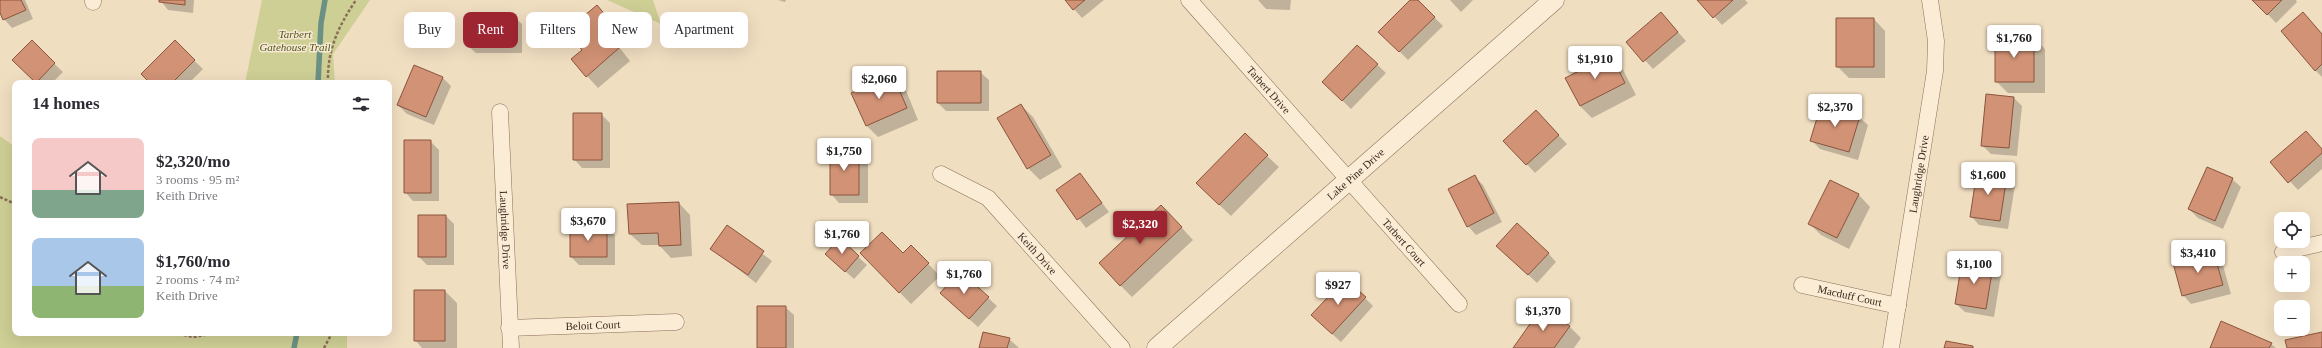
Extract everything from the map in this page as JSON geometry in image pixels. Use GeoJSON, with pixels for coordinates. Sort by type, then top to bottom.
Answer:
{"type":"FeatureCollection","features":[{"type":"Feature","properties":{"kind":"street","name":"Tarbert Drive"},"geometry":{"type":"LineString","coordinates":[[1189,0],[1348,181]]}},
{"type":"Feature","properties":{"kind":"street","name":"Lake Pine Drive"},"geometry":{"type":"LineString","coordinates":[[1157,348],[1554,0]]}},
{"type":"Feature","properties":{"kind":"street","name":"Laughridge Drive"},"geometry":{"type":"LineString","coordinates":[[1891,348],[1935,71],[1936,41],[1930,0]]}},
{"type":"Feature","properties":{"kind":"street","name":"Laughridge Drive"},"geometry":{"type":"LineString","coordinates":[[500,112],[511,348]]}},
{"type":"Feature","properties":{"kind":"street","name":"Keith Drive"},"geometry":{"type":"LineString","coordinates":[[941,174],[988,198],[1122,348]]}},
{"type":"Feature","properties":{"kind":"street","name":"Tarbert Court"},"geometry":{"type":"LineString","coordinates":[[1348,181],[1459,304]]}},
{"type":"Feature","properties":{"kind":"street"},"geometry":{"type":"LineString","coordinates":[[2283,252],[2322,243]]}},
{"type":"Feature","properties":{"kind":"street","name":"Macduff Court"},"geometry":{"type":"LineString","coordinates":[[1802,285],[1898,306]]}},
{"type":"Feature","properties":{"kind":"street","name":"Beloit Court"},"geometry":{"type":"LineString","coordinates":[[509,328],[676,322]]}},
{"type":"Feature","properties":{"kind":"path"},"geometry":{"type":"LineString","coordinates":[[328,80],[329,54],[333,42],[356,0]]}},
{"type":"Feature","properties":{"kind":"path"},"geometry":{"type":"LineString","coordinates":[[0,197],[12,203]]}},
{"type":"Feature","properties":{"kind":"path"},"geometry":{"type":"LineString","coordinates":[[186,336],[206,336]]}},
{"type":"Feature","properties":{"kind":"path"},"geometry":{"type":"LineString","coordinates":[[324,348],[330,336]]}},
{"type":"Feature","properties":{"kind":"green space","name":"Tarbert Gatehouse Trail"},"geometry":{"type":"Polygon","coordinates":[[[262,0],[370,0],[333,54],[335,80],[246,80],[262,0]]]}},
{"type":"Feature","properties":{"kind":"green space"},"geometry":{"type":"Polygon","coordinates":[[[607,0],[653,0],[660,24],[652,20],[652,12],[634,12],[607,0]]]}},
{"type":"Feature","properties":{"kind":"green space"},"geometry":{"type":"Polygon","coordinates":[[[0,136],[12,145],[12,336],[347,336],[347,348],[0,348],[0,136]]]}},
{"type":"Feature","properties":{"kind":"building"},"geometry":{"type":"Polygon","coordinates":[[[0,0],[21,0],[26,10],[3,20],[0,13],[0,0]]]}},
{"type":"Feature","properties":{"kind":"building"},"geometry":{"type":"Polygon","coordinates":[[[159,0],[185,0],[185,5],[159,2],[159,0]]]}},
{"type":"Feature","properties":{"kind":"building"},"geometry":{"type":"Polygon","coordinates":[[[1065,0],[1085,0],[1073,10],[1065,0]]]}},
{"type":"Feature","properties":{"kind":"building"},"geometry":{"type":"Polygon","coordinates":[[[1410,0],[1418,0],[1435,17],[1399,52],[1378,32],[1410,0]]]}},
{"type":"Feature","properties":{"kind":"building"},"geometry":{"type":"Polygon","coordinates":[[[1697,0],[1733,0],[1713,18],[1697,0]]]}},
{"type":"Feature","properties":{"kind":"building"},"geometry":{"type":"Polygon","coordinates":[[[2252,0],[2282,0],[2267,15],[2252,0]]]}},
{"type":"Feature","properties":{"kind":"building"},"geometry":{"type":"Polygon","coordinates":[[[597,5],[603,12],[598,12],[598,48],[619,48],[586,77],[571,59],[582,50],[580,48],[590,48],[590,12],[589,12],[597,5]]]}},
{"type":"Feature","properties":{"kind":"building"},"geometry":{"type":"Polygon","coordinates":[[[1661,12],[1678,32],[1643,62],[1626,42],[1661,12]]]}},
{"type":"Feature","properties":{"kind":"building"},"geometry":{"type":"Polygon","coordinates":[[[2303,12],[2322,34],[2322,64],[2315,71],[2281,31],[2303,12]]]}},
{"type":"Feature","properties":{"kind":"building"},"geometry":{"type":"Polygon","coordinates":[[[1836,18],[1874,18],[1874,67],[1836,67],[1836,18]]]}},
{"type":"Feature","properties":{"kind":"building"},"geometry":{"type":"Polygon","coordinates":[[[1995,36],[2034,36],[2034,82],[1995,82],[1995,36]]]}},
{"type":"Feature","properties":{"kind":"building"},"geometry":{"type":"Polygon","coordinates":[[[32,40],[55,63],[39,80],[33,80],[12,60],[32,40]]]}},
{"type":"Feature","properties":{"kind":"building"},"geometry":{"type":"Polygon","coordinates":[[[175,40],[195,60],[175,80],[147,80],[141,74],[175,40]]]}},
{"type":"Feature","properties":{"kind":"building"},"geometry":{"type":"Polygon","coordinates":[[[1357,45],[1378,64],[1342,101],[1322,82],[1357,45]]]}},
{"type":"Feature","properties":{"kind":"building"},"geometry":{"type":"Polygon","coordinates":[[[1611,55],[1625,83],[1580,106],[1565,78],[1611,55]]]}},
{"type":"Feature","properties":{"kind":"building"},"geometry":{"type":"Polygon","coordinates":[[[414,65],[443,77],[426,117],[397,105],[414,65]]]}},
{"type":"Feature","properties":{"kind":"building"},"geometry":{"type":"Polygon","coordinates":[[[937,71],[981,71],[981,103],[937,103],[937,71]]]}},
{"type":"Feature","properties":{"kind":"building"},"geometry":{"type":"Polygon","coordinates":[[[893,75],[907,108],[866,126],[851,93],[893,75]]]}},
{"type":"Feature","properties":{"kind":"building"},"geometry":{"type":"Polygon","coordinates":[[[1986,94],[2014,97],[2009,148],[1981,146],[1986,94]]]}},
{"type":"Feature","properties":{"kind":"building"},"geometry":{"type":"Polygon","coordinates":[[[1021,104],[1051,155],[1027,169],[997,118],[1021,104]]]}},
{"type":"Feature","properties":{"kind":"building"},"geometry":{"type":"Polygon","coordinates":[[[1821,105],[1860,116],[1849,152],[1810,141],[1821,105]]]}},
{"type":"Feature","properties":{"kind":"building"},"geometry":{"type":"Polygon","coordinates":[[[1536,110],[1559,135],[1526,165],[1503,141],[1536,110]]]}},
{"type":"Feature","properties":{"kind":"building"},"geometry":{"type":"Polygon","coordinates":[[[573,113],[602,113],[602,160],[573,160],[573,113]]]}},
{"type":"Feature","properties":{"kind":"building"},"geometry":{"type":"Polygon","coordinates":[[[2306,131],[2322,149],[2322,153],[2288,183],[2270,162],[2306,131]]]}},
{"type":"Feature","properties":{"kind":"building"},"geometry":{"type":"Polygon","coordinates":[[[1245,133],[1268,155],[1219,205],[1196,183],[1245,133]]]}},
{"type":"Feature","properties":{"kind":"building"},"geometry":{"type":"Polygon","coordinates":[[[404,140],[431,140],[431,193],[404,193],[404,140]]]}},
{"type":"Feature","properties":{"kind":"building"},"geometry":{"type":"Polygon","coordinates":[[[830,150],[859,150],[859,195],[830,195],[830,150]]]}},
{"type":"Feature","properties":{"kind":"building"},"geometry":{"type":"Polygon","coordinates":[[[2207,167],[2233,178],[2215,221],[2188,209],[2207,167]]]}},
{"type":"Feature","properties":{"kind":"building"},"geometry":{"type":"Polygon","coordinates":[[[1977,171],[2007,176],[2000,221],[1970,217],[1977,171]]]}},
{"type":"Feature","properties":{"kind":"building"},"geometry":{"type":"Polygon","coordinates":[[[1080,173],[1102,203],[1077,220],[1056,190],[1080,173]]]}},
{"type":"Feature","properties":{"kind":"building"},"geometry":{"type":"Polygon","coordinates":[[[1475,175],[1494,213],[1467,227],[1448,189],[1475,175]]]}},
{"type":"Feature","properties":{"kind":"building"},"geometry":{"type":"Polygon","coordinates":[[[1830,180],[1859,194],[1837,238],[1808,224],[1830,180]]]}},
{"type":"Feature","properties":{"kind":"building"},"geometry":{"type":"Polygon","coordinates":[[[679,202],[681,245],[659,246],[658,233],[629,234],[627,204],[679,202]]]}},
{"type":"Feature","properties":{"kind":"building"},"geometry":{"type":"Polygon","coordinates":[[[1161,205],[1182,227],[1120,286],[1099,263],[1161,205]]]}},
{"type":"Feature","properties":{"kind":"building"},"geometry":{"type":"Polygon","coordinates":[[[418,215],[446,215],[446,257],[418,257],[418,215]]]}},
{"type":"Feature","properties":{"kind":"building"},"geometry":{"type":"Polygon","coordinates":[[[1517,223],[1549,253],[1528,275],[1496,246],[1517,223]]]}},
{"type":"Feature","properties":{"kind":"building"},"geometry":{"type":"Polygon","coordinates":[[[727,225],[764,251],[748,275],[710,249],[727,225]]]}},
{"type":"Feature","properties":{"kind":"building"},"geometry":{"type":"Polygon","coordinates":[[[570,226],[607,226],[607,257],[570,257],[570,226]]]}},
{"type":"Feature","properties":{"kind":"building"},"geometry":{"type":"Polygon","coordinates":[[[882,232],[903,253],[911,245],[929,263],[899,293],[860,253],[882,232]]]}},
{"type":"Feature","properties":{"kind":"building"},"geometry":{"type":"Polygon","coordinates":[[[840,238],[859,256],[845,272],[825,254],[840,238]]]}},
{"type":"Feature","properties":{"kind":"building"},"geometry":{"type":"Polygon","coordinates":[[[2214,253],[2223,285],[2182,296],[2173,263],[2214,253]]]}},
{"type":"Feature","properties":{"kind":"building"},"geometry":{"type":"Polygon","coordinates":[[[1962,261],[1993,266],[1986,309],[1955,304],[1962,261]]]}},
{"type":"Feature","properties":{"kind":"building"},"geometry":{"type":"Polygon","coordinates":[[[960,271],[989,297],[969,319],[940,293],[960,271]]]}},
{"type":"Feature","properties":{"kind":"building"},"geometry":{"type":"Polygon","coordinates":[[[1345,279],[1366,297],[1332,334],[1311,315],[1345,279]]]}},
{"type":"Feature","properties":{"kind":"building"},"geometry":{"type":"Polygon","coordinates":[[[414,290],[445,290],[445,341],[414,341],[414,290]]]}},
{"type":"Feature","properties":{"kind":"building"},"geometry":{"type":"Polygon","coordinates":[[[757,306],[786,306],[786,348],[757,348],[757,306]]]}},
{"type":"Feature","properties":{"kind":"building"},"geometry":{"type":"Polygon","coordinates":[[[1542,307],[1570,326],[1554,348],[1513,348],[1542,307]]]}},
{"type":"Feature","properties":{"kind":"building"},"geometry":{"type":"Polygon","coordinates":[[[2221,321],[2272,343],[2269,348],[2210,348],[2221,321]]]}},
{"type":"Feature","properties":{"kind":"building"},"geometry":{"type":"Polygon","coordinates":[[[983,332],[1010,338],[1007,348],[979,348],[983,332]]]}},
{"type":"Feature","properties":{"kind":"building"},"geometry":{"type":"Polygon","coordinates":[[[2322,332],[2322,348],[2287,348],[2285,340],[2310,336],[2310,335],[2322,332]]]}},
{"type":"Feature","properties":{"kind":"building"},"geometry":{"type":"Polygon","coordinates":[[[1946,341],[1973,346],[1973,348],[1944,348],[1946,341]]]}},
{"type":"Feature","properties":{"kind":"waterway"},"geometry":{"type":"LineString","coordinates":[[318,80],[321,23],[325,0]]}},
{"type":"Feature","properties":{"kind":"waterway"},"geometry":{"type":"LineString","coordinates":[[294,348],[296,336]]}}]}
